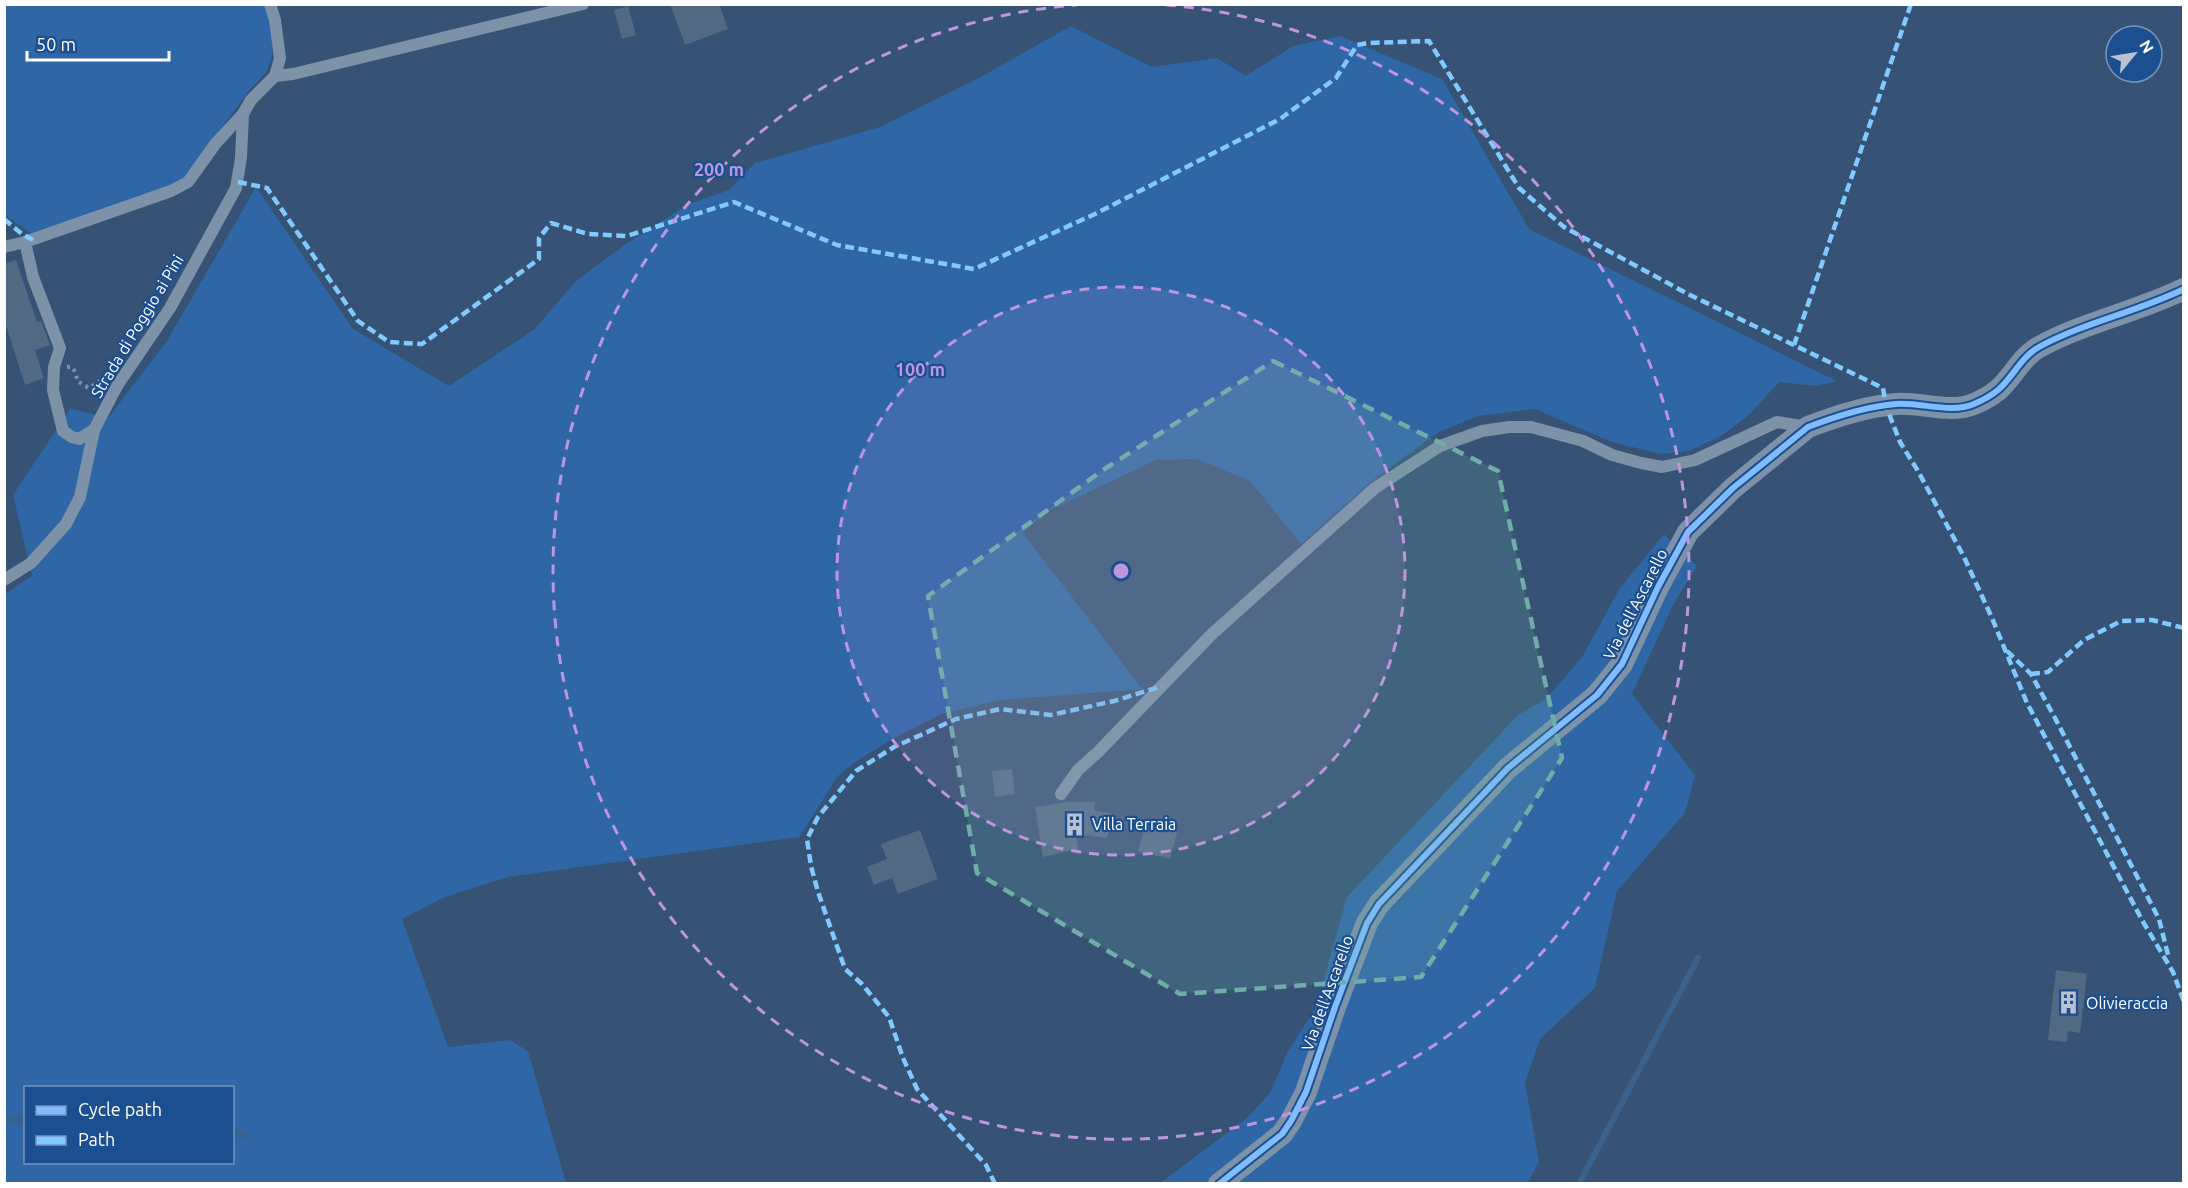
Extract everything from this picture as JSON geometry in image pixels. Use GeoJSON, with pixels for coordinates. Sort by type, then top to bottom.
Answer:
{"type":"FeatureCollection","features":[{"type":"Feature","properties":{"kind":"street","name":"Via dell'Ascarello"},"geometry":{"type":"LineString","coordinates":[[1219,1184],[1282,1134],[1291,1120],[1306,1092],[1335,1006],[1367,923],[1379,904],[1508,768],[1597,695],[1622,664],[1658,587],[1688,532],[1733,488],[1808,427],[1826,420],[1896,404],[1958,407],[1973,404],[1998,390],[2021,362],[2036,349],[2070,332],[2184,289]]}},
{"type":"Feature","properties":{"kind":"lane"},"geometry":{"type":"LineString","coordinates":[[4,247],[25,243],[171,191],[188,182],[216,142],[243,114],[251,100],[275,76],[280,58],[275,20],[270,4]]}},
{"type":"Feature","properties":{"kind":"lane"},"geometry":{"type":"LineString","coordinates":[[275,76],[583,4]]}},
{"type":"Feature","properties":{"kind":"lane","name":"Strada di Poggio ai Pini"},"geometry":{"type":"LineString","coordinates":[[4,580],[31,563],[66,524],[80,497],[94,430],[117,386],[170,308],[236,188],[242,158],[243,114]]}},
{"type":"Feature","properties":{"kind":"lane"},"geometry":{"type":"LineString","coordinates":[[25,243],[33,277],[60,348],[54,367],[53,390],[63,431],[79,439],[94,430]]}},
{"type":"Feature","properties":{"kind":"lane"},"geometry":{"type":"LineString","coordinates":[[1061,794],[1078,771],[1212,634],[1375,488],[1440,446],[1482,431],[1509,427],[1532,427],[1582,441],[1612,455],[1662,466],[1695,460],[1778,422],[1808,427]]}},
{"type":"Feature","properties":{"kind":"path"},"geometry":{"type":"LineString","coordinates":[[54,367],[72,367],[77,381],[82,386],[89,388],[104,379],[117,386]]}},
{"type":"Feature","properties":{"kind":"highlighted area"},"geometry":{"type":"Polygon","coordinates":[[[1273,361],[1498,471],[1562,758],[1421,977],[1180,994],[977,873],[928,596],[1106,468],[1273,361]]]}},
{"type":"Feature","properties":{"kind":"shaded area"},"geometry":{"type":"Polygon","coordinates":[[[4,5],[264,5],[270,21],[273,52],[267,71],[249,91],[184,179],[170,188],[33,235],[5,215],[4,5]]]}},
{"type":"Feature","properties":{"kind":"shaded area"},"geometry":{"type":"Polygon","coordinates":[[[1071,26],[1152,67],[1217,58],[1246,76],[1293,46],[1340,36],[1442,79],[1529,229],[1837,381],[1817,386],[1779,382],[1750,414],[1721,436],[1689,451],[1660,454],[1612,442],[1535,409],[1478,416],[1437,433],[1372,481],[1301,544],[1250,481],[1197,459],[1156,460],[1044,513],[1023,533],[1142,689],[1000,700],[942,714],[896,737],[855,762],[838,776],[799,837],[508,877],[445,897],[402,919],[448,1047],[510,1040],[528,1051],[566,1183],[5,1183],[4,595],[32,576],[13,495],[70,409],[108,418],[167,341],[256,187],[353,329],[449,386],[535,329],[576,281],[626,244],[689,204],[729,190],[755,163],[880,127],[977,79],[1071,26]]]}},
{"type":"Feature","properties":{"kind":"shaded area"},"geometry":{"type":"Polygon","coordinates":[[[1664,534],[1697,566],[1673,605],[1632,694],[1695,775],[1685,813],[1617,891],[1595,988],[1540,1039],[1525,1083],[1539,1161],[1528,1183],[1159,1184],[1247,1118],[1270,1093],[1288,1051],[1316,1007],[1347,897],[1518,715],[1546,699],[1582,657],[1620,588],[1664,534]]]}},
{"type":"Feature","properties":{"kind":"building"},"geometry":{"type":"Polygon","coordinates":[[[670,4],[719,4],[728,29],[685,45],[670,4]]]}},
{"type":"Feature","properties":{"kind":"building"},"geometry":{"type":"Polygon","coordinates":[[[628,6],[636,35],[622,39],[614,10],[628,6]]]}},
{"type":"Feature","properties":{"kind":"building"},"geometry":{"type":"Polygon","coordinates":[[[16,260],[37,322],[41,321],[50,345],[35,350],[44,378],[25,385],[4,319],[4,264],[16,260]]]}},
{"type":"Feature","properties":{"kind":"building"},"geometry":{"type":"Polygon","coordinates":[[[1012,769],[1015,794],[995,797],[992,771],[1012,769]]]}},
{"type":"Feature","properties":{"kind":"building","name":"Villa Terraia"},"geometry":{"type":"Polygon","coordinates":[[[1068,802],[1095,802],[1094,810],[1113,814],[1107,838],[1076,834],[1078,849],[1043,857],[1035,807],[1068,802]]]}},
{"type":"Feature","properties":{"kind":"building"},"geometry":{"type":"Polygon","coordinates":[[[1146,822],[1177,832],[1170,859],[1138,851],[1146,822]]]}},
{"type":"Feature","properties":{"kind":"building"},"geometry":{"type":"Polygon","coordinates":[[[920,830],[938,879],[898,894],[892,878],[874,885],[867,867],[887,859],[881,844],[920,830]]]}},
{"type":"Feature","properties":{"kind":"building","name":"Olivieraccia"},"geometry":{"type":"Polygon","coordinates":[[[2056,970],[2087,974],[2080,1033],[2068,1031],[2067,1042],[2048,1040],[2056,970]]]}},
{"type":"Feature","properties":{"kind":"waterway"},"geometry":{"type":"LineString","coordinates":[[1579,1184],[1698,958]]}},
{"type":"Feature","properties":{"kind":"waterway"},"geometry":{"type":"LineString","coordinates":[[4,1119],[24,1120]]}},
{"type":"Feature","properties":{"kind":"waterway"},"geometry":{"type":"LineString","coordinates":[[234,1134],[246,1135]]}},
{"type":"Feature","properties":{"kind":"marked path"},"geometry":{"type":"LineString","coordinates":[[1794,345],[1911,4]]}},
{"type":"Feature","properties":{"kind":"marked path"},"geometry":{"type":"LineString","coordinates":[[238,182],[267,188],[358,321],[389,342],[422,344],[539,259],[539,238],[551,223],[588,234],[627,236],[734,202],[837,245],[974,269],[1095,214],[1280,119],[1336,78],[1357,45],[1429,41],[1519,188],[1564,227],[1690,295],[1883,388],[1886,406],[1900,442],[1964,557],[2027,703],[2142,920],[2173,972],[2184,1002]]}},
{"type":"Feature","properties":{"kind":"marked path"},"geometry":{"type":"LineString","coordinates":[[4,219],[33,240]]}},
{"type":"Feature","properties":{"kind":"marked path"},"geometry":{"type":"LineString","coordinates":[[2031,674],[2048,672],[2084,640],[2121,621],[2152,620],[2184,628]]}},
{"type":"Feature","properties":{"kind":"marked path"},"geometry":{"type":"LineString","coordinates":[[2007,651],[2031,674],[2055,718],[2159,919],[2169,959]]}},
{"type":"Feature","properties":{"kind":"marked path"},"geometry":{"type":"LineString","coordinates":[[995,1184],[986,1165],[917,1089],[903,1058],[889,1017],[862,984],[845,969],[818,892],[807,839],[818,817],[856,771],[894,747],[956,719],[1000,709],[1051,715],[1114,701],[1162,686]]}},
{"type":"Feature","properties":{"kind":"cycle path"},"geometry":{"type":"LineString","coordinates":[[1219,1184],[1282,1134],[1291,1121],[1306,1092],[1367,923],[1379,904],[1508,768],[1597,695],[1622,664],[1658,587],[1688,532],[1733,488],[1808,427],[1852,412],[1886,405],[1906,404],[1956,408],[1974,404],[1998,390],[2027,356],[2039,347],[2074,331],[2184,289]]}},
{"type":"Feature","properties":{"kind":"place","name":"Villa Terraia"},"geometry":{"type":"Point","coordinates":[1074,824]}},
{"type":"Feature","properties":{"kind":"place","name":"Olivieraccia"},"geometry":{"type":"Point","coordinates":[2068,1003]}}]}
